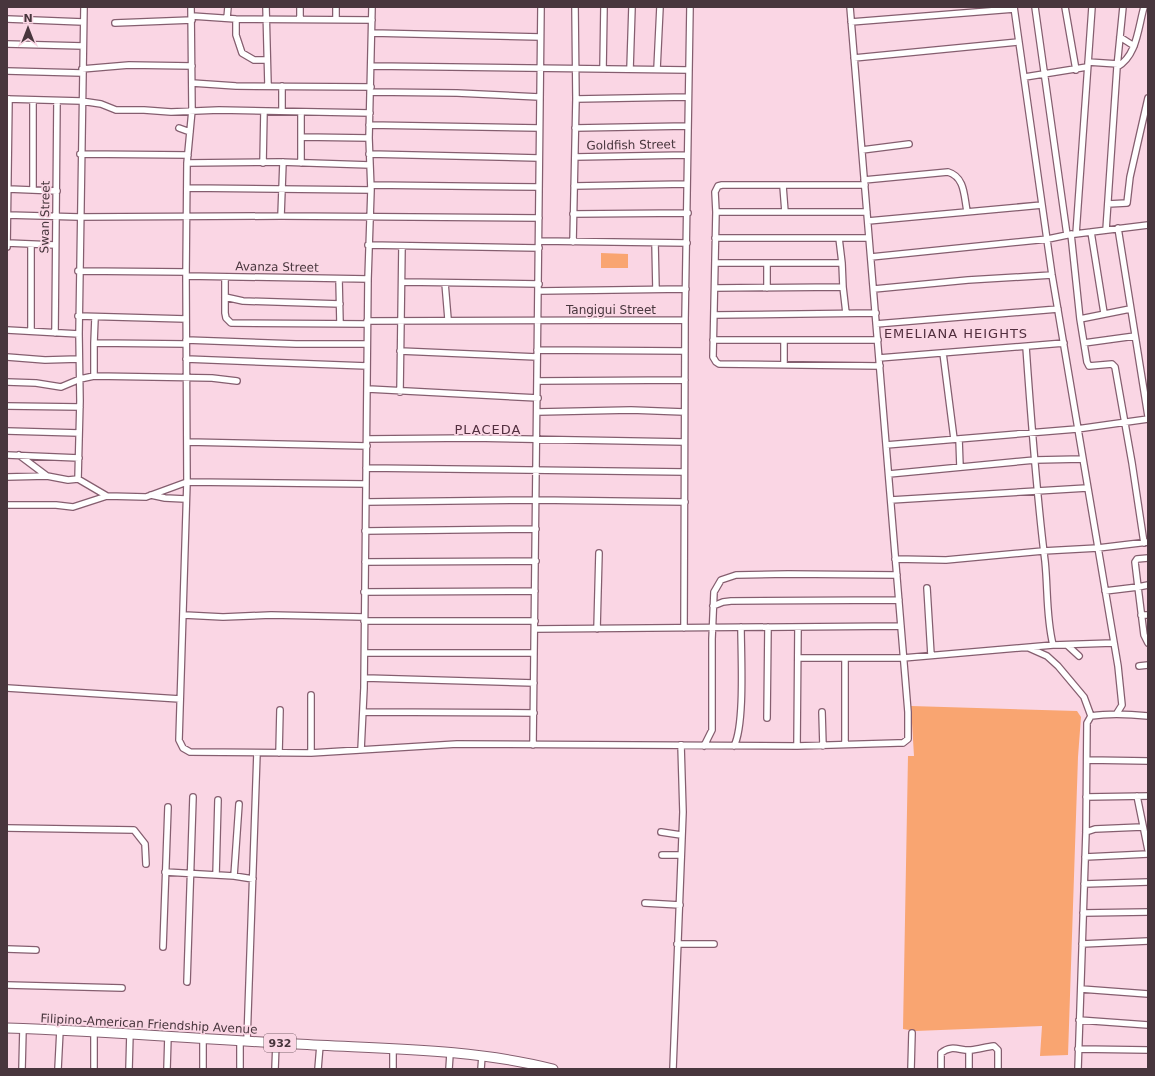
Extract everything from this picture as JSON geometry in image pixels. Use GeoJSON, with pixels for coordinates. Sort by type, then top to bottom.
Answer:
{"type":"FeatureCollection","features":[{"type":"Feature","properties":{"kind":"main road","name":"Filipino-American Friendship Avenue"},"geometry":{"type":"LineString","coordinates":[[7,1028],[94,1031],[393,1049],[482,1056],[553,1069]]}},
{"type":"Feature","properties":{"kind":"street"},"geometry":{"type":"LineString","coordinates":[[78,480],[80,379],[78,271],[84,7]]}},
{"type":"Feature","properties":{"kind":"street"},"geometry":{"type":"LineString","coordinates":[[191,7],[192,110],[188,155],[186,216],[187,482],[185,499],[184,615],[179,740],[180,745],[186,751],[257,753],[311,753],[433,744],[823,746],[903,743],[908,739],[899,600],[850,7]]}},
{"type":"Feature","properties":{"kind":"street"},"geometry":{"type":"LineString","coordinates":[[227,18],[228,7]]}},
{"type":"Feature","properties":{"kind":"street"},"geometry":{"type":"LineString","coordinates":[[266,7],[268,85]]}},
{"type":"Feature","properties":{"kind":"street"},"geometry":{"type":"LineString","coordinates":[[300,7],[300,19]]}},
{"type":"Feature","properties":{"kind":"street"},"geometry":{"type":"LineString","coordinates":[[336,7],[336,19]]}},
{"type":"Feature","properties":{"kind":"street"},"geometry":{"type":"LineString","coordinates":[[361,750],[364,712],[365,653],[364,592],[367,502],[366,468],[368,439],[368,245],[371,187],[369,125],[372,66],[372,7]]}},
{"type":"Feature","properties":{"kind":"street"},"geometry":{"type":"LineString","coordinates":[[533,745],[538,412],[538,158],[541,7]]}},
{"type":"Feature","properties":{"kind":"street"},"geometry":{"type":"LineString","coordinates":[[573,242],[576,99],[575,7]]}},
{"type":"Feature","properties":{"kind":"street"},"geometry":{"type":"LineString","coordinates":[[603,69],[604,7]]}},
{"type":"Feature","properties":{"kind":"street"},"geometry":{"type":"LineString","coordinates":[[630,69],[632,7]]}},
{"type":"Feature","properties":{"kind":"street"},"geometry":{"type":"LineString","coordinates":[[657,69],[660,7]]}},
{"type":"Feature","properties":{"kind":"street"},"geometry":{"type":"LineString","coordinates":[[684,628],[684,412],[690,7]]}},
{"type":"Feature","properties":{"kind":"street"},"geometry":{"type":"LineString","coordinates":[[895,559],[946,560],[1043,551],[1098,548],[1146,542],[1115,367],[1112,364],[1089,366],[1087,362],[1080,318],[1071,234],[1043,74],[1035,7]]}},
{"type":"Feature","properties":{"kind":"street"},"geometry":{"type":"LineString","coordinates":[[1065,7],[1076,70]]}},
{"type":"Feature","properties":{"kind":"street"},"geometry":{"type":"LineString","coordinates":[[1071,234],[1088,65],[1092,7]]}},
{"type":"Feature","properties":{"kind":"street"},"geometry":{"type":"LineString","coordinates":[[1106,230],[1117,66],[1123,7]]}},
{"type":"Feature","properties":{"kind":"street"},"geometry":{"type":"LineString","coordinates":[[1025,77],[1076,70],[1088,65],[1117,66],[1124,63],[1134,46],[1144,7]]}},
{"type":"Feature","properties":{"kind":"street"},"geometry":{"type":"LineString","coordinates":[[851,22],[1014,8],[1052,275],[1113,643],[1122,705],[1117,713]]}},
{"type":"Feature","properties":{"kind":"street"},"geometry":{"type":"LineString","coordinates":[[115,23],[192,18],[372,20]]}},
{"type":"Feature","properties":{"kind":"street"},"geometry":{"type":"LineString","coordinates":[[7,19],[83,22]]}},
{"type":"Feature","properties":{"kind":"street"},"geometry":{"type":"LineString","coordinates":[[236,19],[236,35],[242,53],[254,60],[267,60]]}},
{"type":"Feature","properties":{"kind":"street"},"geometry":{"type":"LineString","coordinates":[[372,34],[540,36]]}},
{"type":"Feature","properties":{"kind":"street"},"geometry":{"type":"LineString","coordinates":[[1120,37],[1134,46]]}},
{"type":"Feature","properties":{"kind":"street"},"geometry":{"type":"LineString","coordinates":[[854,58],[1019,42]]}},
{"type":"Feature","properties":{"kind":"street"},"geometry":{"type":"LineString","coordinates":[[7,44],[83,46]]}},
{"type":"Feature","properties":{"kind":"street"},"geometry":{"type":"LineString","coordinates":[[7,71],[82,71],[129,65],[192,66]]}},
{"type":"Feature","properties":{"kind":"street"},"geometry":{"type":"LineString","coordinates":[[372,66],[688,70]]}},
{"type":"Feature","properties":{"kind":"street"},"geometry":{"type":"LineString","coordinates":[[192,84],[268,85],[539,97]]}},
{"type":"Feature","properties":{"kind":"street"},"geometry":{"type":"LineString","coordinates":[[282,86],[282,111]]}},
{"type":"Feature","properties":{"kind":"street"},"geometry":{"type":"LineString","coordinates":[[576,99],[688,97]]}},
{"type":"Feature","properties":{"kind":"street"},"geometry":{"type":"LineString","coordinates":[[1108,204],[1127,203],[1130,177],[1148,98]]}},
{"type":"Feature","properties":{"kind":"street"},"geometry":{"type":"LineString","coordinates":[[7,247],[8,99],[57,102],[81,101],[101,104],[116,110],[171,112],[192,110],[370,113]]}},
{"type":"Feature","properties":{"kind":"street"},"geometry":{"type":"LineString","coordinates":[[33,100],[33,189]]}},
{"type":"Feature","properties":{"kind":"street","name":"Swan Street"},"geometry":{"type":"LineString","coordinates":[[55,333],[57,102]]}},
{"type":"Feature","properties":{"kind":"street"},"geometry":{"type":"LineString","coordinates":[[262,163],[264,111]]}},
{"type":"Feature","properties":{"kind":"street"},"geometry":{"type":"LineString","coordinates":[[301,112],[301,163]]}},
{"type":"Feature","properties":{"kind":"street"},"geometry":{"type":"LineString","coordinates":[[369,125],[539,128]]}},
{"type":"Feature","properties":{"kind":"street"},"geometry":{"type":"LineString","coordinates":[[575,128],[688,126]]}},
{"type":"Feature","properties":{"kind":"street"},"geometry":{"type":"LineString","coordinates":[[179,128],[190,132]]}},
{"type":"Feature","properties":{"kind":"street"},"geometry":{"type":"LineString","coordinates":[[301,137],[369,138]]}},
{"type":"Feature","properties":{"kind":"street"},"geometry":{"type":"LineString","coordinates":[[862,150],[909,144]]}},
{"type":"Feature","properties":{"kind":"street"},"geometry":{"type":"LineString","coordinates":[[80,154],[188,155]]}},
{"type":"Feature","properties":{"kind":"street"},"geometry":{"type":"LineString","coordinates":[[369,154],[538,158]]}},
{"type":"Feature","properties":{"kind":"street","name":"Goldfish Street"},"geometry":{"type":"LineString","coordinates":[[575,157],[687,155]]}},
{"type":"Feature","properties":{"kind":"street"},"geometry":{"type":"LineString","coordinates":[[281,216],[283,162]]}},
{"type":"Feature","properties":{"kind":"street"},"geometry":{"type":"LineString","coordinates":[[188,163],[283,162],[370,165]]}},
{"type":"Feature","properties":{"kind":"street"},"geometry":{"type":"LineString","coordinates":[[880,366],[719,364],[716,362],[713,357],[713,340],[715,288],[715,192],[718,186],[783,186],[865,182],[948,172],[956,174],[962,183],[967,211]]}},
{"type":"Feature","properties":{"kind":"street"},"geometry":{"type":"LineString","coordinates":[[574,186],[687,184]]}},
{"type":"Feature","properties":{"kind":"street"},"geometry":{"type":"LineString","coordinates":[[783,186],[785,212]]}},
{"type":"Feature","properties":{"kind":"street"},"geometry":{"type":"LineString","coordinates":[[187,188],[538,187]]}},
{"type":"Feature","properties":{"kind":"street"},"geometry":{"type":"LineString","coordinates":[[8,189],[57,191]]}},
{"type":"Feature","properties":{"kind":"street"},"geometry":{"type":"LineString","coordinates":[[868,221],[1042,205]]}},
{"type":"Feature","properties":{"kind":"street"},"geometry":{"type":"LineString","coordinates":[[716,212],[867,212]]}},
{"type":"Feature","properties":{"kind":"street"},"geometry":{"type":"LineString","coordinates":[[573,214],[688,213]]}},
{"type":"Feature","properties":{"kind":"street"},"geometry":{"type":"LineString","coordinates":[[7,214],[79,217],[281,216],[539,218]]}},
{"type":"Feature","properties":{"kind":"street"},"geometry":{"type":"LineString","coordinates":[[871,257],[1048,239],[1071,234],[1148,225]]}},
{"type":"Feature","properties":{"kind":"street"},"geometry":{"type":"LineString","coordinates":[[1118,228],[1148,416]]}},
{"type":"Feature","properties":{"kind":"street"},"geometry":{"type":"LineString","coordinates":[[1091,232],[1104,313]]}},
{"type":"Feature","properties":{"kind":"street"},"geometry":{"type":"LineString","coordinates":[[715,238],[869,238]]}},
{"type":"Feature","properties":{"kind":"street"},"geometry":{"type":"LineString","coordinates":[[839,238],[846,313]]}},
{"type":"Feature","properties":{"kind":"street"},"geometry":{"type":"LineString","coordinates":[[539,241],[687,243]]}},
{"type":"Feature","properties":{"kind":"street"},"geometry":{"type":"LineString","coordinates":[[7,243],[55,245]]}},
{"type":"Feature","properties":{"kind":"street"},"geometry":{"type":"LineString","coordinates":[[655,243],[656,289]]}},
{"type":"Feature","properties":{"kind":"street"},"geometry":{"type":"LineString","coordinates":[[31,245],[31,332]]}},
{"type":"Feature","properties":{"kind":"street"},"geometry":{"type":"LineString","coordinates":[[368,245],[539,248]]}},
{"type":"Feature","properties":{"kind":"street"},"geometry":{"type":"LineString","coordinates":[[400,392],[403,282],[402,246]]}},
{"type":"Feature","properties":{"kind":"street"},"geometry":{"type":"LineString","coordinates":[[715,263],[842,263]]}},
{"type":"Feature","properties":{"kind":"street"},"geometry":{"type":"LineString","coordinates":[[767,263],[767,288]]}},
{"type":"Feature","properties":{"kind":"street","name":"Avanza Street"},"geometry":{"type":"LineString","coordinates":[[78,271],[186,274],[225,278],[368,279]]}},
{"type":"Feature","properties":{"kind":"street"},"geometry":{"type":"LineString","coordinates":[[874,289],[968,280],[1052,275]]}},
{"type":"Feature","properties":{"kind":"street","name":"Tangigui Street"},"geometry":{"type":"LineString","coordinates":[[225,278],[226,318],[231,323],[340,323],[448,319],[538,321],[685,320]]}},
{"type":"Feature","properties":{"kind":"street"},"geometry":{"type":"LineString","coordinates":[[339,279],[340,323]]}},
{"type":"Feature","properties":{"kind":"street"},"geometry":{"type":"LineString","coordinates":[[403,282],[539,288],[686,289]]}},
{"type":"Feature","properties":{"kind":"street"},"geometry":{"type":"LineString","coordinates":[[445,283],[448,319]]}},
{"type":"Feature","properties":{"kind":"street"},"geometry":{"type":"LineString","coordinates":[[715,288],[843,287]]}},
{"type":"Feature","properties":{"kind":"street"},"geometry":{"type":"LineString","coordinates":[[225,297],[243,301],[340,304]]}},
{"type":"Feature","properties":{"kind":"street"},"geometry":{"type":"LineString","coordinates":[[876,324],[1058,309]]}},
{"type":"Feature","properties":{"kind":"street"},"geometry":{"type":"LineString","coordinates":[[1080,318],[1130,309]]}},
{"type":"Feature","properties":{"kind":"street"},"geometry":{"type":"LineString","coordinates":[[714,315],[876,313]]}},
{"type":"Feature","properties":{"kind":"street"},"geometry":{"type":"LineString","coordinates":[[78,316],[95,318],[186,319]]}},
{"type":"Feature","properties":{"kind":"street"},"geometry":{"type":"LineString","coordinates":[[94,376],[95,318]]}},
{"type":"Feature","properties":{"kind":"street"},"geometry":{"type":"LineString","coordinates":[[7,330],[79,334]]}},
{"type":"Feature","properties":{"kind":"street"},"geometry":{"type":"LineString","coordinates":[[1084,343],[1135,336]]}},
{"type":"Feature","properties":{"kind":"street"},"geometry":{"type":"LineString","coordinates":[[713,340],[878,340]]}},
{"type":"Feature","properties":{"kind":"street"},"geometry":{"type":"LineString","coordinates":[[784,341],[784,365]]}},
{"type":"Feature","properties":{"kind":"street"},"geometry":{"type":"LineString","coordinates":[[94,343],[186,342],[367,344]]}},
{"type":"Feature","properties":{"kind":"street"},"geometry":{"type":"LineString","coordinates":[[879,358],[1064,343]]}},
{"type":"Feature","properties":{"kind":"street"},"geometry":{"type":"LineString","coordinates":[[1026,347],[1036,490],[1043,551],[1046,596],[1053,645]]}},
{"type":"Feature","properties":{"kind":"street"},"geometry":{"type":"LineString","coordinates":[[537,350],[685,351]]}},
{"type":"Feature","properties":{"kind":"street"},"geometry":{"type":"LineString","coordinates":[[400,351],[537,357]]}},
{"type":"Feature","properties":{"kind":"street"},"geometry":{"type":"LineString","coordinates":[[943,354],[960,467]]}},
{"type":"Feature","properties":{"kind":"street"},"geometry":{"type":"LineString","coordinates":[[7,358],[45,360],[79,359]]}},
{"type":"Feature","properties":{"kind":"street"},"geometry":{"type":"LineString","coordinates":[[186,359],[367,366]]}},
{"type":"Feature","properties":{"kind":"street"},"geometry":{"type":"LineString","coordinates":[[7,382],[36,383],[61,387],[80,379],[94,376],[187,378],[237,381]]}},
{"type":"Feature","properties":{"kind":"street"},"geometry":{"type":"LineString","coordinates":[[537,381],[685,380]]}},
{"type":"Feature","properties":{"kind":"street"},"geometry":{"type":"LineString","coordinates":[[368,389],[400,392],[538,398]]}},
{"type":"Feature","properties":{"kind":"street"},"geometry":{"type":"LineString","coordinates":[[7,406],[80,407]]}},
{"type":"Feature","properties":{"kind":"street"},"geometry":{"type":"LineString","coordinates":[[538,412],[631,410],[684,412]]}},
{"type":"Feature","properties":{"kind":"street"},"geometry":{"type":"LineString","coordinates":[[886,444],[1077,429],[1148,420]]}},
{"type":"Feature","properties":{"kind":"street"},"geometry":{"type":"LineString","coordinates":[[7,431],[79,433]]}},
{"type":"Feature","properties":{"kind":"street"},"geometry":{"type":"LineString","coordinates":[[368,439],[537,439],[684,442]]}},
{"type":"Feature","properties":{"kind":"street"},"geometry":{"type":"LineString","coordinates":[[187,442],[367,446]]}},
{"type":"Feature","properties":{"kind":"street"},"geometry":{"type":"LineString","coordinates":[[7,455],[79,458]]}},
{"type":"Feature","properties":{"kind":"street"},"geometry":{"type":"LineString","coordinates":[[19,455],[47,476]]}},
{"type":"Feature","properties":{"kind":"street"},"geometry":{"type":"LineString","coordinates":[[888,474],[1035,460],[1083,459]]}},
{"type":"Feature","properties":{"kind":"street"},"geometry":{"type":"LineString","coordinates":[[366,468],[684,472]]}},
{"type":"Feature","properties":{"kind":"street"},"geometry":{"type":"LineString","coordinates":[[7,477],[47,476],[68,480],[78,480],[107,496]]}},
{"type":"Feature","properties":{"kind":"street"},"geometry":{"type":"LineString","coordinates":[[7,505],[73,507],[107,496],[138,497],[151,495],[187,482],[366,484]]}},
{"type":"Feature","properties":{"kind":"street"},"geometry":{"type":"LineString","coordinates":[[891,500],[1087,488]]}},
{"type":"Feature","properties":{"kind":"street"},"geometry":{"type":"LineString","coordinates":[[151,495],[165,498],[185,499]]}},
{"type":"Feature","properties":{"kind":"street"},"geometry":{"type":"LineString","coordinates":[[367,502],[536,500],[685,502]]}},
{"type":"Feature","properties":{"kind":"street"},"geometry":{"type":"LineString","coordinates":[[365,531],[536,529]]}},
{"type":"Feature","properties":{"kind":"street"},"geometry":{"type":"LineString","coordinates":[[597,629],[599,553]]}},
{"type":"Feature","properties":{"kind":"street"},"geometry":{"type":"LineString","coordinates":[[1148,558],[1137,559],[1134,562],[1144,634],[1148,643]]}},
{"type":"Feature","properties":{"kind":"street"},"geometry":{"type":"LineString","coordinates":[[365,562],[536,561]]}},
{"type":"Feature","properties":{"kind":"street"},"geometry":{"type":"LineString","coordinates":[[704,746],[712,730],[714,606],[716,586],[721,580],[728,577],[788,574],[897,575]]}},
{"type":"Feature","properties":{"kind":"street"},"geometry":{"type":"LineString","coordinates":[[1105,591],[1148,585]]}},
{"type":"Feature","properties":{"kind":"street"},"geometry":{"type":"LineString","coordinates":[[927,588],[931,655]]}},
{"type":"Feature","properties":{"kind":"street"},"geometry":{"type":"LineString","coordinates":[[364,592],[535,592]]}},
{"type":"Feature","properties":{"kind":"street"},"geometry":{"type":"LineString","coordinates":[[714,606],[723,602],[731,601],[899,600]]}},
{"type":"Feature","properties":{"kind":"street"},"geometry":{"type":"LineString","coordinates":[[184,615],[223,617],[271,615],[364,619],[535,621]]}},
{"type":"Feature","properties":{"kind":"street"},"geometry":{"type":"LineString","coordinates":[[1141,615],[1148,615]]}},
{"type":"Feature","properties":{"kind":"street"},"geometry":{"type":"LineString","coordinates":[[535,629],[901,626]]}},
{"type":"Feature","properties":{"kind":"street"},"geometry":{"type":"LineString","coordinates":[[734,746],[739,734],[742,627]]}},
{"type":"Feature","properties":{"kind":"street"},"geometry":{"type":"LineString","coordinates":[[767,718],[768,627]]}},
{"type":"Feature","properties":{"kind":"street"},"geometry":{"type":"LineString","coordinates":[[797,746],[798,627]]}},
{"type":"Feature","properties":{"kind":"street"},"geometry":{"type":"LineString","coordinates":[[798,658],[903,658],[1053,645],[1113,643]]}},
{"type":"Feature","properties":{"kind":"street"},"geometry":{"type":"LineString","coordinates":[[1067,645],[1079,656]]}},
{"type":"Feature","properties":{"kind":"street"},"geometry":{"type":"LineString","coordinates":[[1029,648],[1047,656],[1058,666],[1084,697],[1091,716],[1087,723],[1086,832],[1078,1069]]}},
{"type":"Feature","properties":{"kind":"street"},"geometry":{"type":"LineString","coordinates":[[365,653],[534,653]]}},
{"type":"Feature","properties":{"kind":"street"},"geometry":{"type":"LineString","coordinates":[[845,658],[845,744]]}},
{"type":"Feature","properties":{"kind":"street"},"geometry":{"type":"LineString","coordinates":[[1139,666],[1148,665]]}},
{"type":"Feature","properties":{"kind":"street"},"geometry":{"type":"LineString","coordinates":[[364,678],[534,683]]}},
{"type":"Feature","properties":{"kind":"street"},"geometry":{"type":"LineString","coordinates":[[7,688],[180,699]]}},
{"type":"Feature","properties":{"kind":"street"},"geometry":{"type":"LineString","coordinates":[[311,695],[311,753]]}},
{"type":"Feature","properties":{"kind":"street"},"geometry":{"type":"LineString","coordinates":[[279,753],[280,710]]}},
{"type":"Feature","properties":{"kind":"street"},"geometry":{"type":"LineString","coordinates":[[364,712],[534,713]]}},
{"type":"Feature","properties":{"kind":"street"},"geometry":{"type":"LineString","coordinates":[[822,712],[823,746]]}},
{"type":"Feature","properties":{"kind":"street"},"geometry":{"type":"LineString","coordinates":[[1091,716],[1117,713],[1148,716]]}},
{"type":"Feature","properties":{"kind":"street"},"geometry":{"type":"LineString","coordinates":[[673,1069],[677,944],[680,905],[681,745]]}},
{"type":"Feature","properties":{"kind":"street"},"geometry":{"type":"LineString","coordinates":[[240,1069],[244,1041],[253,879],[257,753]]}},
{"type":"Feature","properties":{"kind":"street"},"geometry":{"type":"LineString","coordinates":[[1087,760],[1148,761]]}},
{"type":"Feature","properties":{"kind":"street"},"geometry":{"type":"LineString","coordinates":[[1137,796],[1142,827],[1148,850]]}},
{"type":"Feature","properties":{"kind":"street"},"geometry":{"type":"LineString","coordinates":[[1086,797],[1148,796]]}},
{"type":"Feature","properties":{"kind":"street"},"geometry":{"type":"LineString","coordinates":[[187,982],[189,873],[193,797]]}},
{"type":"Feature","properties":{"kind":"street"},"geometry":{"type":"LineString","coordinates":[[216,875],[218,800]]}},
{"type":"Feature","properties":{"kind":"street"},"geometry":{"type":"LineString","coordinates":[[234,876],[239,804]]}},
{"type":"Feature","properties":{"kind":"street"},"geometry":{"type":"LineString","coordinates":[[163,947],[168,807]]}},
{"type":"Feature","properties":{"kind":"street"},"geometry":{"type":"LineString","coordinates":[[1086,832],[1095,829],[1142,827]]}},
{"type":"Feature","properties":{"kind":"street"},"geometry":{"type":"LineString","coordinates":[[7,828],[134,830],[140,835],[145,844],[146,864]]}},
{"type":"Feature","properties":{"kind":"street"},"geometry":{"type":"LineString","coordinates":[[661,832],[681,835]]}},
{"type":"Feature","properties":{"kind":"street"},"geometry":{"type":"LineString","coordinates":[[1085,857],[1148,854]]}},
{"type":"Feature","properties":{"kind":"street"},"geometry":{"type":"LineString","coordinates":[[662,855],[681,855]]}},
{"type":"Feature","properties":{"kind":"street"},"geometry":{"type":"LineString","coordinates":[[165,872],[234,876],[253,879]]}},
{"type":"Feature","properties":{"kind":"street"},"geometry":{"type":"LineString","coordinates":[[1084,884],[1148,882]]}},
{"type":"Feature","properties":{"kind":"street"},"geometry":{"type":"LineString","coordinates":[[645,903],[680,905]]}},
{"type":"Feature","properties":{"kind":"street"},"geometry":{"type":"LineString","coordinates":[[1083,913],[1148,912]]}},
{"type":"Feature","properties":{"kind":"street"},"geometry":{"type":"LineString","coordinates":[[1082,944],[1148,941]]}},
{"type":"Feature","properties":{"kind":"street"},"geometry":{"type":"LineString","coordinates":[[677,944],[714,944]]}},
{"type":"Feature","properties":{"kind":"street"},"geometry":{"type":"LineString","coordinates":[[7,949],[36,950]]}},
{"type":"Feature","properties":{"kind":"street"},"geometry":{"type":"LineString","coordinates":[[7,985],[122,988]]}},
{"type":"Feature","properties":{"kind":"street"},"geometry":{"type":"LineString","coordinates":[[1080,989],[1148,994]]}},
{"type":"Feature","properties":{"kind":"street"},"geometry":{"type":"LineString","coordinates":[[1079,1020],[1148,1025]]}},
{"type":"Feature","properties":{"kind":"street"},"geometry":{"type":"LineString","coordinates":[[22,1069],[23,1029]]}},
{"type":"Feature","properties":{"kind":"street"},"geometry":{"type":"LineString","coordinates":[[58,1069],[60,1030]]}},
{"type":"Feature","properties":{"kind":"street"},"geometry":{"type":"LineString","coordinates":[[94,1031],[94,1069]]}},
{"type":"Feature","properties":{"kind":"street"},"geometry":{"type":"LineString","coordinates":[[129,1069],[130,1033]]}},
{"type":"Feature","properties":{"kind":"street"},"geometry":{"type":"LineString","coordinates":[[911,1069],[912,1033]]}},
{"type":"Feature","properties":{"kind":"street"},"geometry":{"type":"LineString","coordinates":[[167,1069],[168,1036]]}},
{"type":"Feature","properties":{"kind":"street"},"geometry":{"type":"LineString","coordinates":[[203,1038],[203,1069]]}},
{"type":"Feature","properties":{"kind":"street"},"geometry":{"type":"LineString","coordinates":[[275,1069],[276,1043]]}},
{"type":"Feature","properties":{"kind":"street"},"geometry":{"type":"LineString","coordinates":[[318,1069],[320,1045]]}},
{"type":"Feature","properties":{"kind":"street"},"geometry":{"type":"LineString","coordinates":[[941,1069],[941,1053],[945,1050],[956,1047],[969,1050],[996,1047],[998,1052],[998,1069]]}},
{"type":"Feature","properties":{"kind":"street"},"geometry":{"type":"LineString","coordinates":[[393,1049],[393,1069]]}},
{"type":"Feature","properties":{"kind":"street"},"geometry":{"type":"LineString","coordinates":[[1078,1049],[1148,1050]]}},
{"type":"Feature","properties":{"kind":"street"},"geometry":{"type":"LineString","coordinates":[[969,1050],[969,1069]]}},
{"type":"Feature","properties":{"kind":"street"},"geometry":{"type":"LineString","coordinates":[[449,1069],[450,1054]]}},
{"type":"Feature","properties":{"kind":"street"},"geometry":{"type":"LineString","coordinates":[[481,1069],[482,1056]]}},
{"type":"Feature","properties":{"kind":"shaded area"},"geometry":{"type":"Polygon","coordinates":[[[601,253],[628,254],[628,268],[601,268],[601,253]]]}},
{"type":"Feature","properties":{"kind":"shaded area"},"geometry":{"type":"Polygon","coordinates":[[[911,706],[1077,711],[1081,717],[1078,757],[1068,1055],[1040,1056],[1042,1026],[915,1031],[903,1029],[908,756],[914,756],[911,706]]]}},
{"type":"Feature","properties":{"kind":"district","name":"EMELIANA HEIGHTS"},"geometry":{"type":"Point","coordinates":[956,333]}},
{"type":"Feature","properties":{"kind":"district","name":"PLACEDA"},"geometry":{"type":"Point","coordinates":[488,429]}}]}
